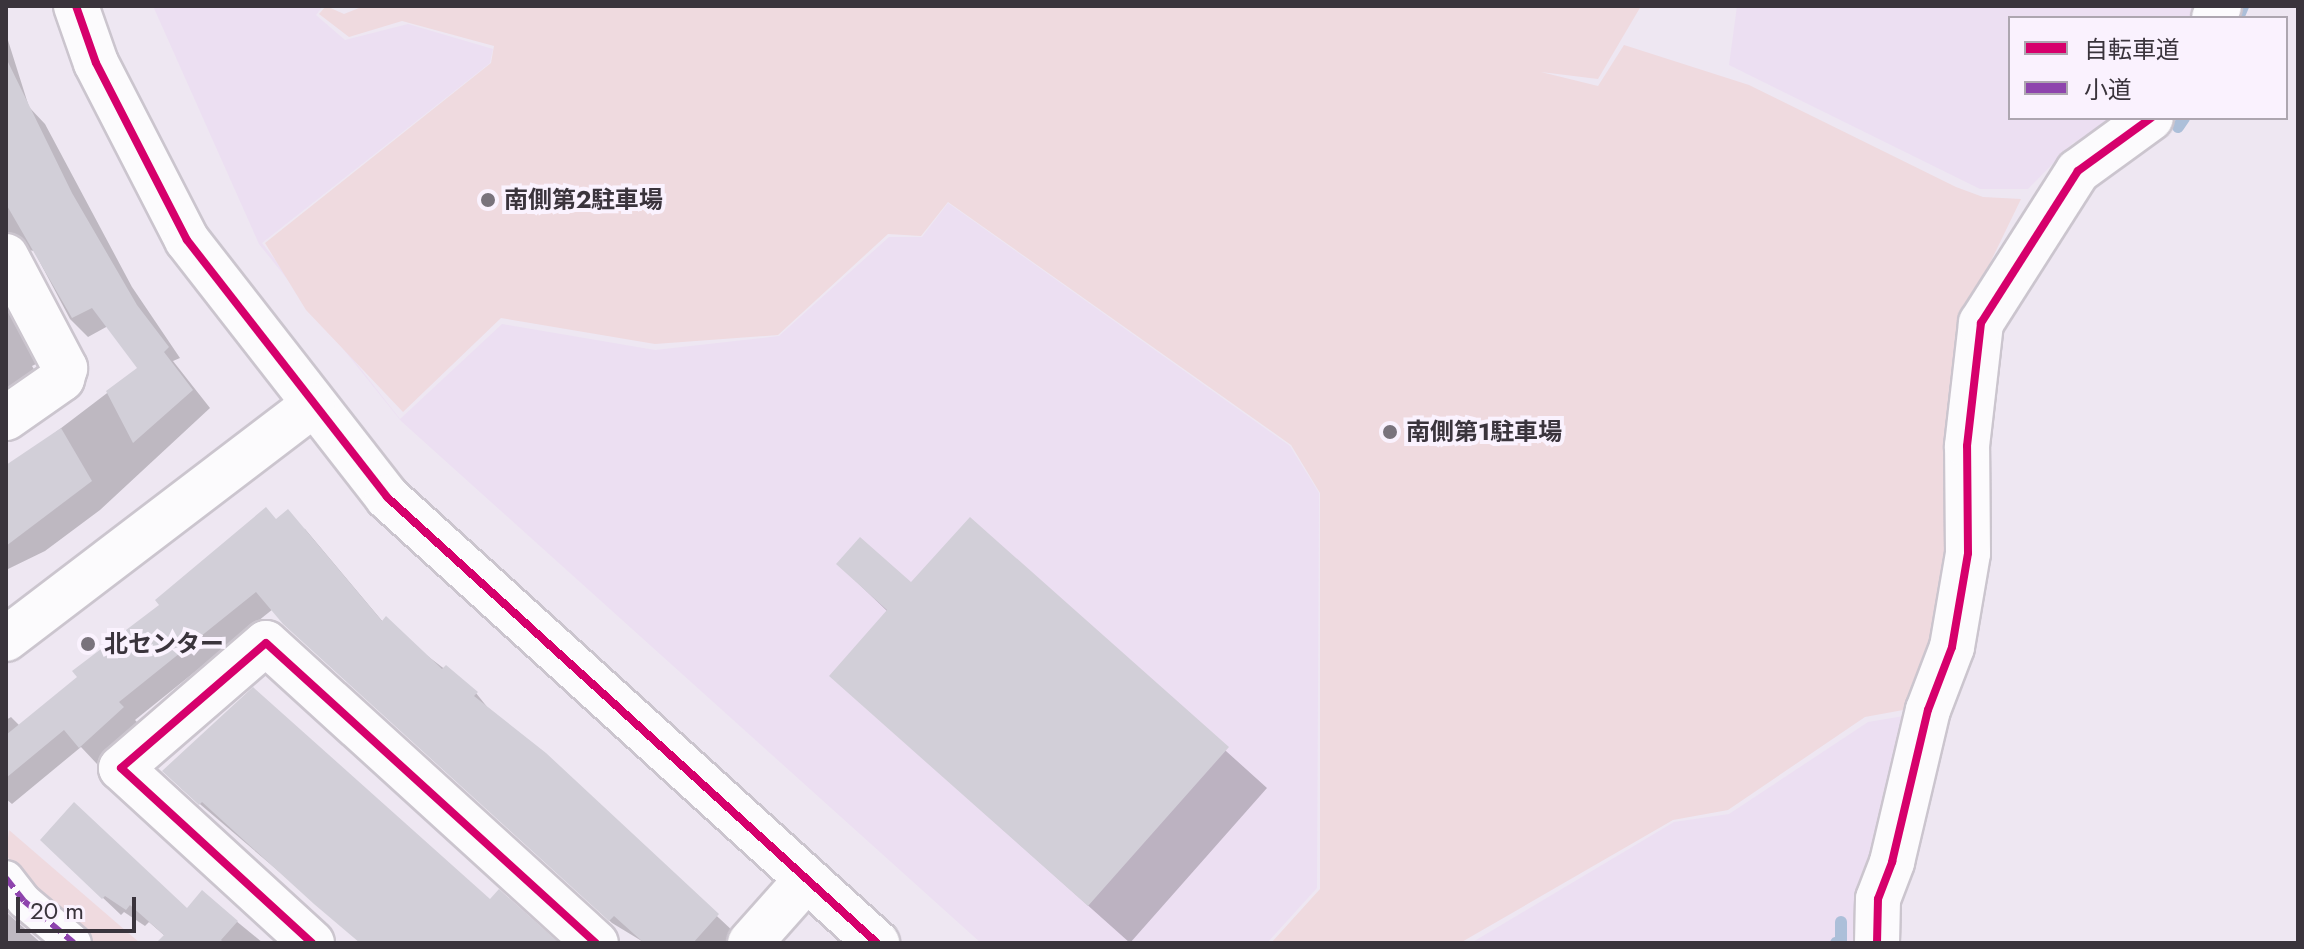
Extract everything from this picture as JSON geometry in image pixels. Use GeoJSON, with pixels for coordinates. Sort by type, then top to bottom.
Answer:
{"type":"FeatureCollection","features":[{"type":"Feature","properties":{"kind":"street"},"geometry":{"type":"LineString","coordinates":[[76,6],[96,63],[187,240],[312,406],[387,497],[877,943]]}},
{"type":"Feature","properties":{"kind":"street"},"geometry":{"type":"LineString","coordinates":[[1877,943],[1878,899],[1892,862],[1928,710],[1952,647],[1968,553],[1967,446],[1981,323],[2078,171],[2148,120]]}},
{"type":"Feature","properties":{"kind":"street"},"geometry":{"type":"LineString","coordinates":[[6,256],[65,368],[62,379],[6,418]]}},
{"type":"Feature","properties":{"kind":"street"},"geometry":{"type":"LineString","coordinates":[[6,639],[312,406]]}},
{"type":"Feature","properties":{"kind":"street"},"geometry":{"type":"LineString","coordinates":[[312,943],[121,768],[266,643],[596,943]]}},
{"type":"Feature","properties":{"kind":"street"},"geometry":{"type":"LineString","coordinates":[[6,878],[24,901],[74,943]]}},
{"type":"Feature","properties":{"kind":"street"},"geometry":{"type":"LineString","coordinates":[[750,943],[806,880]]}},
{"type":"Feature","properties":{"kind":"shaded area"},"geometry":{"type":"Polygon","coordinates":[[[153,6],[323,6],[316,15],[345,40],[408,24],[493,49],[490,63],[262,243],[400,419],[502,324],[655,350],[779,336],[889,237],[922,237],[948,203],[1290,446],[1319,493],[1317,888],[1267,943],[981,943],[401,421],[259,244],[153,6]]]}},
{"type":"Feature","properties":{"kind":"shaded area"},"geometry":{"type":"Polygon","coordinates":[[[326,6],[344,14],[364,6],[1641,6],[1598,79],[1541,72],[1598,86],[1624,45],[1749,85],[1956,187],[1983,197],[2021,199],[1976,292],[1954,551],[1914,708],[1865,717],[1728,810],[1673,820],[1460,943],[1271,943],[1320,889],[1320,493],[1291,445],[948,202],[921,236],[888,234],[778,335],[655,344],[501,318],[403,412],[306,310],[265,243],[491,63],[494,46],[402,21],[349,37],[319,14],[326,6]]]}},
{"type":"Feature","properties":{"kind":"shaded area"},"geometry":{"type":"Polygon","coordinates":[[[1737,6],[2208,6],[2203,16],[2008,16],[2008,120],[2127,120],[2073,143],[2028,189],[1980,189],[1729,65],[1737,6]]]}},
{"type":"Feature","properties":{"kind":"shaded area"},"geometry":{"type":"Polygon","coordinates":[[[1916,714],[1854,906],[1853,943],[1471,943],[1674,822],[1729,814],[1868,722],[1916,714]]]}},
{"type":"Feature","properties":{"kind":"shaded area"},"geometry":{"type":"Polygon","coordinates":[[[9,830],[140,943],[87,943],[33,898],[6,854],[9,830]]]}},
{"type":"Feature","properties":{"kind":"building"},"geometry":{"type":"Polygon","coordinates":[[[6,58],[72,193],[137,305],[169,347],[164,352],[193,390],[133,443],[106,391],[137,368],[92,308],[72,318],[6,204],[6,58]]]}},
{"type":"Feature","properties":{"kind":"building"},"geometry":{"type":"Polygon","coordinates":[[[61,428],[92,481],[6,546],[6,465],[61,428]]]}},
{"type":"Feature","properties":{"kind":"building"},"geometry":{"type":"Polygon","coordinates":[[[266,507],[276,519],[288,509],[382,621],[386,616],[442,669],[446,665],[478,692],[474,696],[546,753],[719,914],[693,943],[644,943],[614,916],[609,921],[283,624],[256,592],[119,702],[124,707],[79,748],[64,730],[6,778],[6,735],[77,677],[72,671],[159,605],[155,600],[266,507]]]}},
{"type":"Feature","properties":{"kind":"building"},"geometry":{"type":"Polygon","coordinates":[[[970,517],[1229,747],[1088,906],[829,676],[887,610],[836,564],[860,537],[911,582],[970,517]]]}},
{"type":"Feature","properties":{"kind":"building"},"geometry":{"type":"Polygon","coordinates":[[[253,687],[490,899],[499,889],[559,943],[360,943],[202,802],[199,805],[162,771],[253,687]]]}},
{"type":"Feature","properties":{"kind":"building"},"geometry":{"type":"Polygon","coordinates":[[[74,802],[187,908],[202,890],[238,921],[221,940],[224,943],[156,943],[164,935],[130,905],[126,910],[105,896],[102,899],[40,840],[74,802]]]}},
{"type":"Feature","properties":{"kind":"waterway"},"geometry":{"type":"LineString","coordinates":[[2239,16],[2243,6]]}},
{"type":"Feature","properties":{"kind":"waterway"},"geometry":{"type":"LineString","coordinates":[[2178,127],[2183,120]]}},
{"type":"Feature","properties":{"kind":"waterway"},"geometry":{"type":"LineString","coordinates":[[1836,943],[1841,942],[1841,922]]}},
{"type":"Feature","properties":{"kind":"marked path"},"geometry":{"type":"LineString","coordinates":[[6,878],[24,901],[74,943]]}},
{"type":"Feature","properties":{"kind":"cycle path"},"geometry":{"type":"LineString","coordinates":[[76,6],[96,63],[187,240],[387,497],[877,943]]}},
{"type":"Feature","properties":{"kind":"cycle path"},"geometry":{"type":"LineString","coordinates":[[1877,943],[1878,899],[1892,862],[1928,710],[1952,647],[1968,553],[1967,446],[1981,323],[2078,171],[2148,120]]}},
{"type":"Feature","properties":{"kind":"cycle path"},"geometry":{"type":"LineString","coordinates":[[312,943],[121,768],[266,643],[596,943]]}},
{"type":"Feature","properties":{"kind":"place","name":"南側第２駐車場"},"geometry":{"type":"Point","coordinates":[488,200]}},
{"type":"Feature","properties":{"kind":"place","name":"南側第1駐車場"},"geometry":{"type":"Point","coordinates":[1390,432]}},
{"type":"Feature","properties":{"kind":"place","name":"北センター"},"geometry":{"type":"Point","coordinates":[88,644]}}]}
